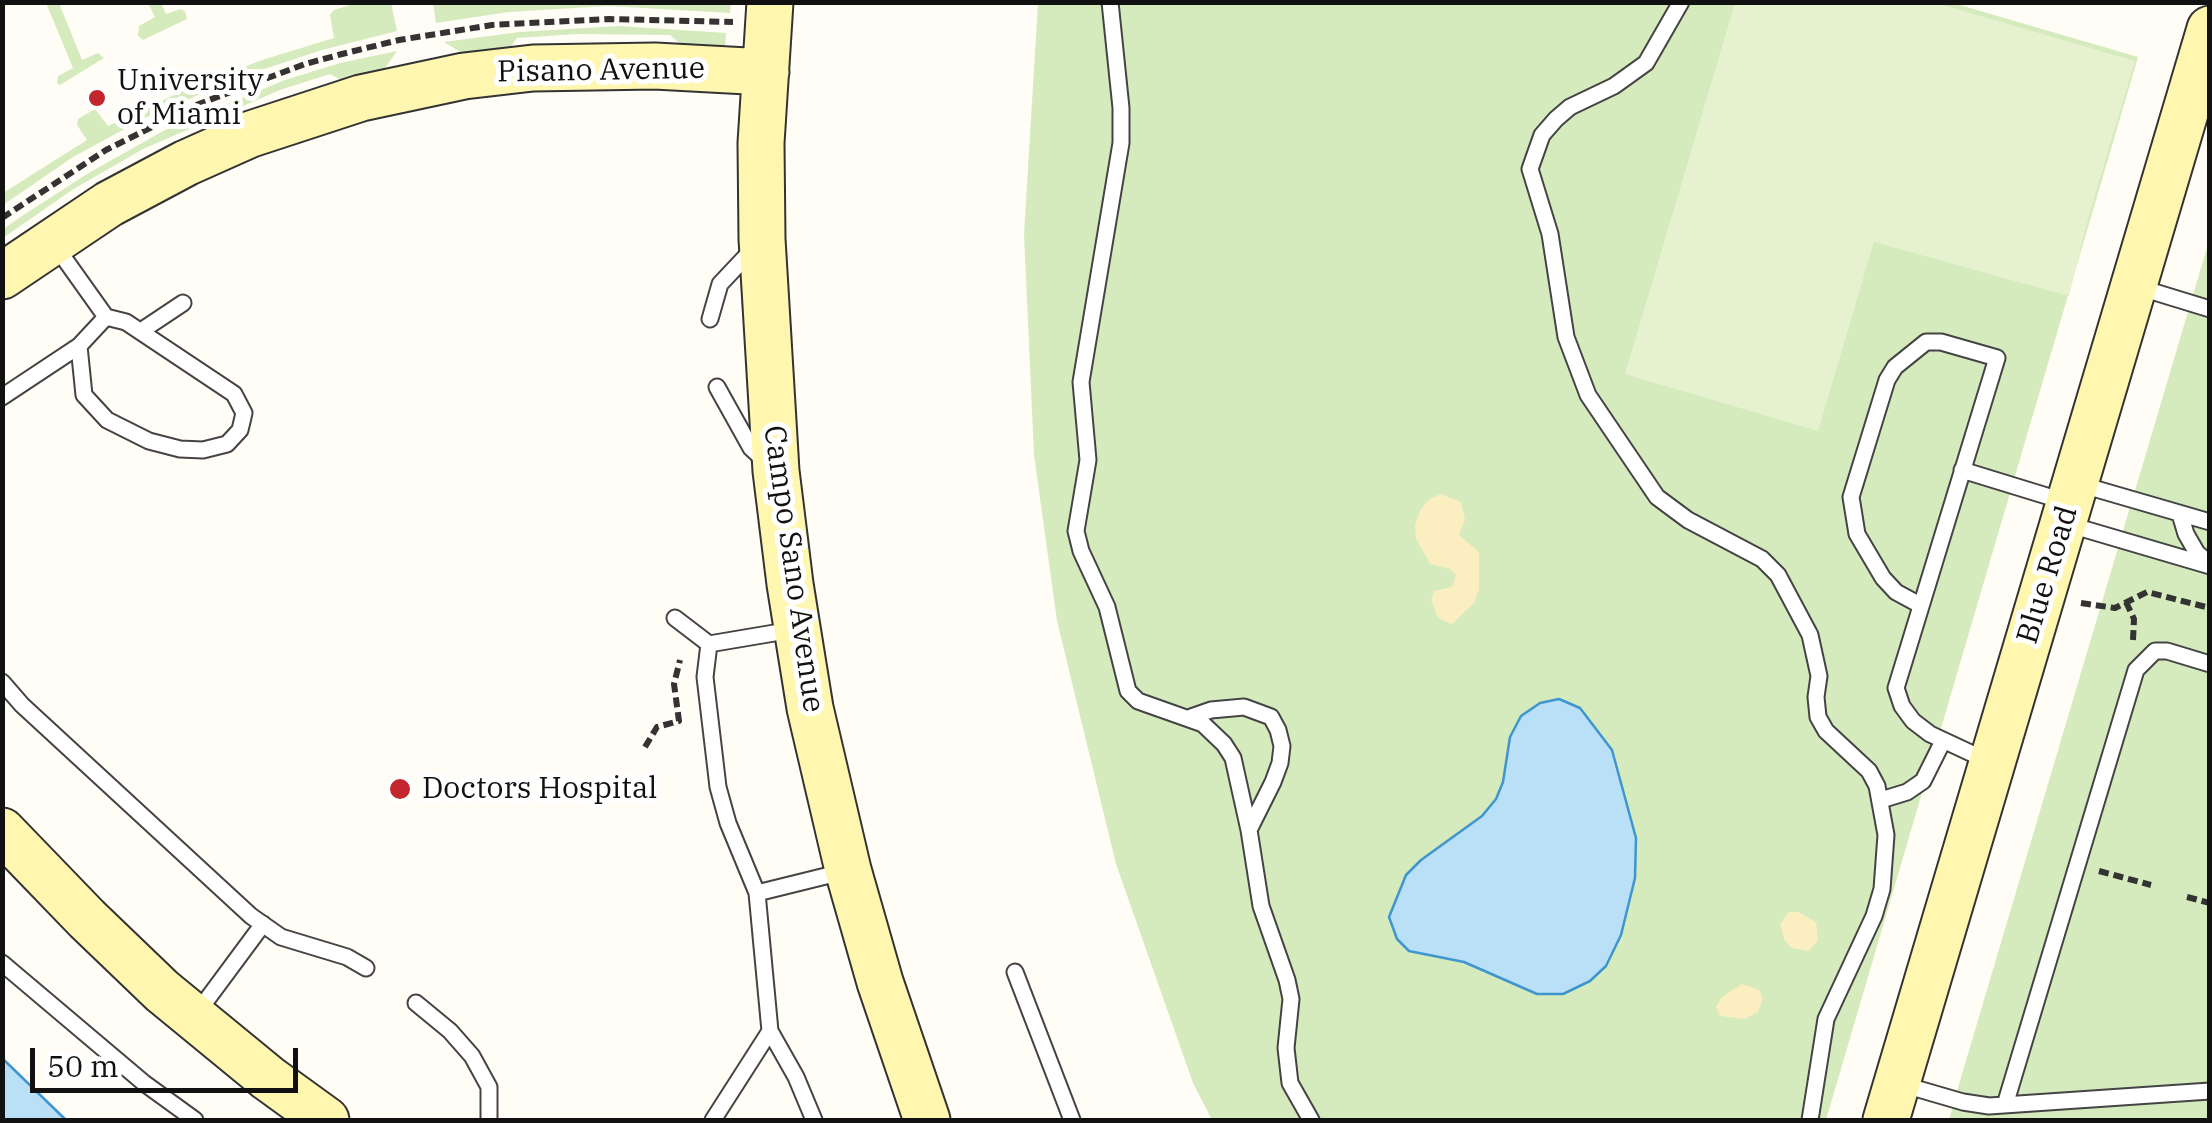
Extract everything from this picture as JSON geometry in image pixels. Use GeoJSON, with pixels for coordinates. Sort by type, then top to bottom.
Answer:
{"type":"FeatureCollection","features":[{"type":"Feature","properties":{"kind":"street","name":"Campo Sano Avenue"},"geometry":{"type":"LineString","coordinates":[[758,13],[766,72],[761,143],[762,240],[776,471],[797,629],[826,787],[890,1012],[927,1120]]}},
{"type":"Feature","properties":{"kind":"street","name":"Blue Road"},"geometry":{"type":"LineString","coordinates":[[1892,1102],[2210,28]]}},
{"type":"Feature","properties":{"kind":"street","name":"Pisano Avenue"},"geometry":{"type":"LineString","coordinates":[[2,276],[110,204],[220,147],[293,119],[393,90],[464,76],[556,66],[766,72]]}},
{"type":"Feature","properties":{"kind":"street"},"geometry":{"type":"LineString","coordinates":[[2,831],[86,919],[193,1018],[326,1120]]}},
{"type":"Feature","properties":{"kind":"lane"},"geometry":{"type":"LineString","coordinates":[[1110,2],[1122,108],[1121,143],[1081,382],[1088,460],[1076,531],[1111,619],[1128,691],[1138,701],[1191,718],[1214,732],[1233,758],[1260,906],[1281,959],[1290,999],[1286,1048],[1290,1083],[1311,1120]]}},
{"type":"Feature","properties":{"kind":"lane"},"geometry":{"type":"LineString","coordinates":[[1681,2],[1646,63],[1614,86],[1570,107],[1542,135],[1530,169],[1550,234],[1566,337],[1588,395],[1657,497],[1699,526],[1762,559],[1789,591],[1816,657],[1818,716],[1826,731],[1869,771],[1881,800],[1886,859],[1882,888],[1874,916],[1826,1019],[1810,1120]]}},
{"type":"Feature","properties":{"kind":"lane"},"geometry":{"type":"LineString","coordinates":[[52,240],[106,317],[141,331],[234,394],[244,413],[240,430],[228,444],[204,450],[180,449],[148,441],[107,420],[84,396],[79,346]]}},
{"type":"Feature","properties":{"kind":"lane"},"geometry":{"type":"LineString","coordinates":[[710,319],[720,284],[762,240]]}},
{"type":"Feature","properties":{"kind":"lane"},"geometry":{"type":"LineString","coordinates":[[2134,286],[2210,309]]}},
{"type":"Feature","properties":{"kind":"lane"},"geometry":{"type":"LineString","coordinates":[[141,331],[183,303]]}},
{"type":"Feature","properties":{"kind":"lane"},"geometry":{"type":"LineString","coordinates":[[2,397],[79,346],[106,317]]}},
{"type":"Feature","properties":{"kind":"lane"},"geometry":{"type":"LineString","coordinates":[[1920,604],[1896,592],[1882,578],[1857,534],[1851,497],[1887,380],[1895,366],[1926,342],[1941,342],[1997,358],[1896,688],[1913,721],[1943,741],[1992,763]]}},
{"type":"Feature","properties":{"kind":"lane"},"geometry":{"type":"LineString","coordinates":[[717,387],[751,448],[776,471]]}},
{"type":"Feature","properties":{"kind":"lane"},"geometry":{"type":"LineString","coordinates":[[1962,470],[2069,503],[2210,565]]}},
{"type":"Feature","properties":{"kind":"lane"},"geometry":{"type":"LineString","coordinates":[[2069,503],[2180,514],[2210,522]]}},
{"type":"Feature","properties":{"kind":"lane"},"geometry":{"type":"LineString","coordinates":[[2180,514],[2197,553],[2210,565]]}},
{"type":"Feature","properties":{"kind":"lane"},"geometry":{"type":"LineString","coordinates":[[675,618],[709,644],[797,629]]}},
{"type":"Feature","properties":{"kind":"lane"},"geometry":{"type":"LineString","coordinates":[[709,644],[705,677],[718,787],[728,823],[758,892],[770,1031],[814,1120]]}},
{"type":"Feature","properties":{"kind":"lane"},"geometry":{"type":"LineString","coordinates":[[2005,1106],[2136,670],[2155,651],[2210,664]]}},
{"type":"Feature","properties":{"kind":"lane"},"geometry":{"type":"LineString","coordinates":[[2,682],[65,745],[263,924],[280,937],[347,956],[366,968]]}},
{"type":"Feature","properties":{"kind":"lane"},"geometry":{"type":"LineString","coordinates":[[1191,718],[1211,710],[1244,707],[1270,717],[1278,730],[1282,746],[1280,763],[1249,830]]}},
{"type":"Feature","properties":{"kind":"lane"},"geometry":{"type":"LineString","coordinates":[[1881,800],[1907,792],[1923,781],[1943,741]]}},
{"type":"Feature","properties":{"kind":"lane"},"geometry":{"type":"LineString","coordinates":[[758,892],[848,870]]}},
{"type":"Feature","properties":{"kind":"lane"},"geometry":{"type":"LineString","coordinates":[[193,1018],[263,924]]}},
{"type":"Feature","properties":{"kind":"lane"},"geometry":{"type":"LineString","coordinates":[[2,963],[144,1083],[195,1120]]}},
{"type":"Feature","properties":{"kind":"lane"},"geometry":{"type":"LineString","coordinates":[[1015,972],[1072,1120]]}},
{"type":"Feature","properties":{"kind":"lane"},"geometry":{"type":"LineString","coordinates":[[416,1003],[450,1031],[472,1056],[489,1086],[489,1120]]}},
{"type":"Feature","properties":{"kind":"lane"},"geometry":{"type":"LineString","coordinates":[[713,1120],[770,1031]]}},
{"type":"Feature","properties":{"kind":"lane"},"geometry":{"type":"LineString","coordinates":[[1892,1102],[2005,1106],[2210,1091]]}},
{"type":"Feature","properties":{"kind":"path"},"geometry":{"type":"LineString","coordinates":[[399,40],[492,25],[758,13]]}},
{"type":"Feature","properties":{"kind":"path"},"geometry":{"type":"LineString","coordinates":[[2103,608],[2115,608],[2146,592],[2210,608]]}},
{"type":"Feature","properties":{"kind":"path"},"geometry":{"type":"LineString","coordinates":[[2126,602],[2134,619],[2131,636]]}},
{"type":"Feature","properties":{"kind":"path"},"geometry":{"type":"LineString","coordinates":[[644,747],[657,727],[679,721],[674,684],[681,656]]}},
{"type":"Feature","properties":{"kind":"path"},"geometry":{"type":"LineString","coordinates":[[2095,870],[2151,885]]}},
{"type":"Feature","properties":{"kind":"path"},"geometry":{"type":"LineString","coordinates":[[2187,896],[2210,903]]}},
{"type":"Feature","properties":{"kind":"green space"},"geometry":{"type":"Polygon","coordinates":[[[46,3],[59,3],[82,60],[98,53],[104,58],[60,85],[58,76],[73,68],[46,3]]]}},
{"type":"Feature","properties":{"kind":"green space"},"geometry":{"type":"Polygon","coordinates":[[[148,3],[161,3],[166,14],[185,11],[187,19],[143,40],[138,36],[139,26],[155,17],[148,3]]]}},
{"type":"Feature","properties":{"kind":"green space"},"geometry":{"type":"Polygon","coordinates":[[[356,3],[391,3],[397,31],[240,77],[145,118],[73,157],[3,205],[3,193],[87,140],[77,125],[78,119],[95,109],[108,126],[187,89],[334,38],[330,15],[356,3]]]}},
{"type":"Feature","properties":{"kind":"green space"},"geometry":{"type":"Polygon","coordinates":[[[433,3],[731,3],[730,13],[608,6],[509,12],[436,23],[433,3]]]}},
{"type":"Feature","properties":{"kind":"green space"},"geometry":{"type":"Polygon","coordinates":[[[1038,3],[1953,3],[2138,57],[1826,1120],[1212,1120],[1193,1083],[1116,864],[1057,621],[1034,455],[1024,234],[1038,3]]]}},
{"type":"Feature","properties":{"kind":"green space"},"geometry":{"type":"Polygon","coordinates":[[[1735,3],[1936,3],[2135,61],[2069,296],[1874,242],[1818,431],[1625,374],[1735,3]]]}},
{"type":"Feature","properties":{"kind":"green space"},"geometry":{"type":"Polygon","coordinates":[[[619,26],[726,33],[725,49],[686,49],[670,35],[517,38],[506,53],[465,55],[444,42],[519,32],[619,26]]]}},
{"type":"Feature","properties":{"kind":"green space"},"geometry":{"type":"Polygon","coordinates":[[[397,51],[383,71],[347,83],[330,74],[280,90],[143,149],[72,190],[3,238],[2,230],[19,218],[165,130],[285,80],[397,51]]]}},
{"type":"Feature","properties":{"kind":"green space"},"geometry":{"type":"Polygon","coordinates":[[[2209,241],[2209,1120],[1949,1120],[1962,1074],[2209,241]]]}},
{"type":"Feature","properties":{"kind":"sand"},"geometry":{"type":"Polygon","coordinates":[[[1441,494],[1461,502],[1465,520],[1459,535],[1479,552],[1479,589],[1474,603],[1452,624],[1438,618],[1431,600],[1434,591],[1452,587],[1456,575],[1450,569],[1430,564],[1416,539],[1415,524],[1421,509],[1429,499],[1441,494]]]}},
{"type":"Feature","properties":{"kind":"sand"},"geometry":{"type":"Polygon","coordinates":[[[1789,912],[1798,912],[1816,922],[1818,940],[1809,951],[1792,948],[1785,941],[1780,924],[1789,912]]]}},
{"type":"Feature","properties":{"kind":"sand"},"geometry":{"type":"Polygon","coordinates":[[[1742,984],[1759,990],[1763,998],[1758,1012],[1745,1019],[1720,1016],[1716,1007],[1722,997],[1742,984]]]}},
{"type":"Feature","properties":{"kind":"water"},"geometry":{"type":"Polygon","coordinates":[[[1559,699],[1580,708],[1612,750],[1636,838],[1635,878],[1621,935],[1606,966],[1590,981],[1563,994],[1537,994],[1464,962],[1409,951],[1397,939],[1389,917],[1406,875],[1482,816],[1496,799],[1503,782],[1510,737],[1521,716],[1540,703],[1559,699]]]}},
{"type":"Feature","properties":{"kind":"water"},"geometry":{"type":"Polygon","coordinates":[[[3,1059],[66,1120],[3,1120],[3,1059]]]}},
{"type":"Feature","properties":{"kind":"place","name":"University of Miami"},"geometry":{"type":"Point","coordinates":[97,98]}},
{"type":"Feature","properties":{"kind":"place","name":"Doctors Hospital"},"geometry":{"type":"Point","coordinates":[400,789]}}]}
